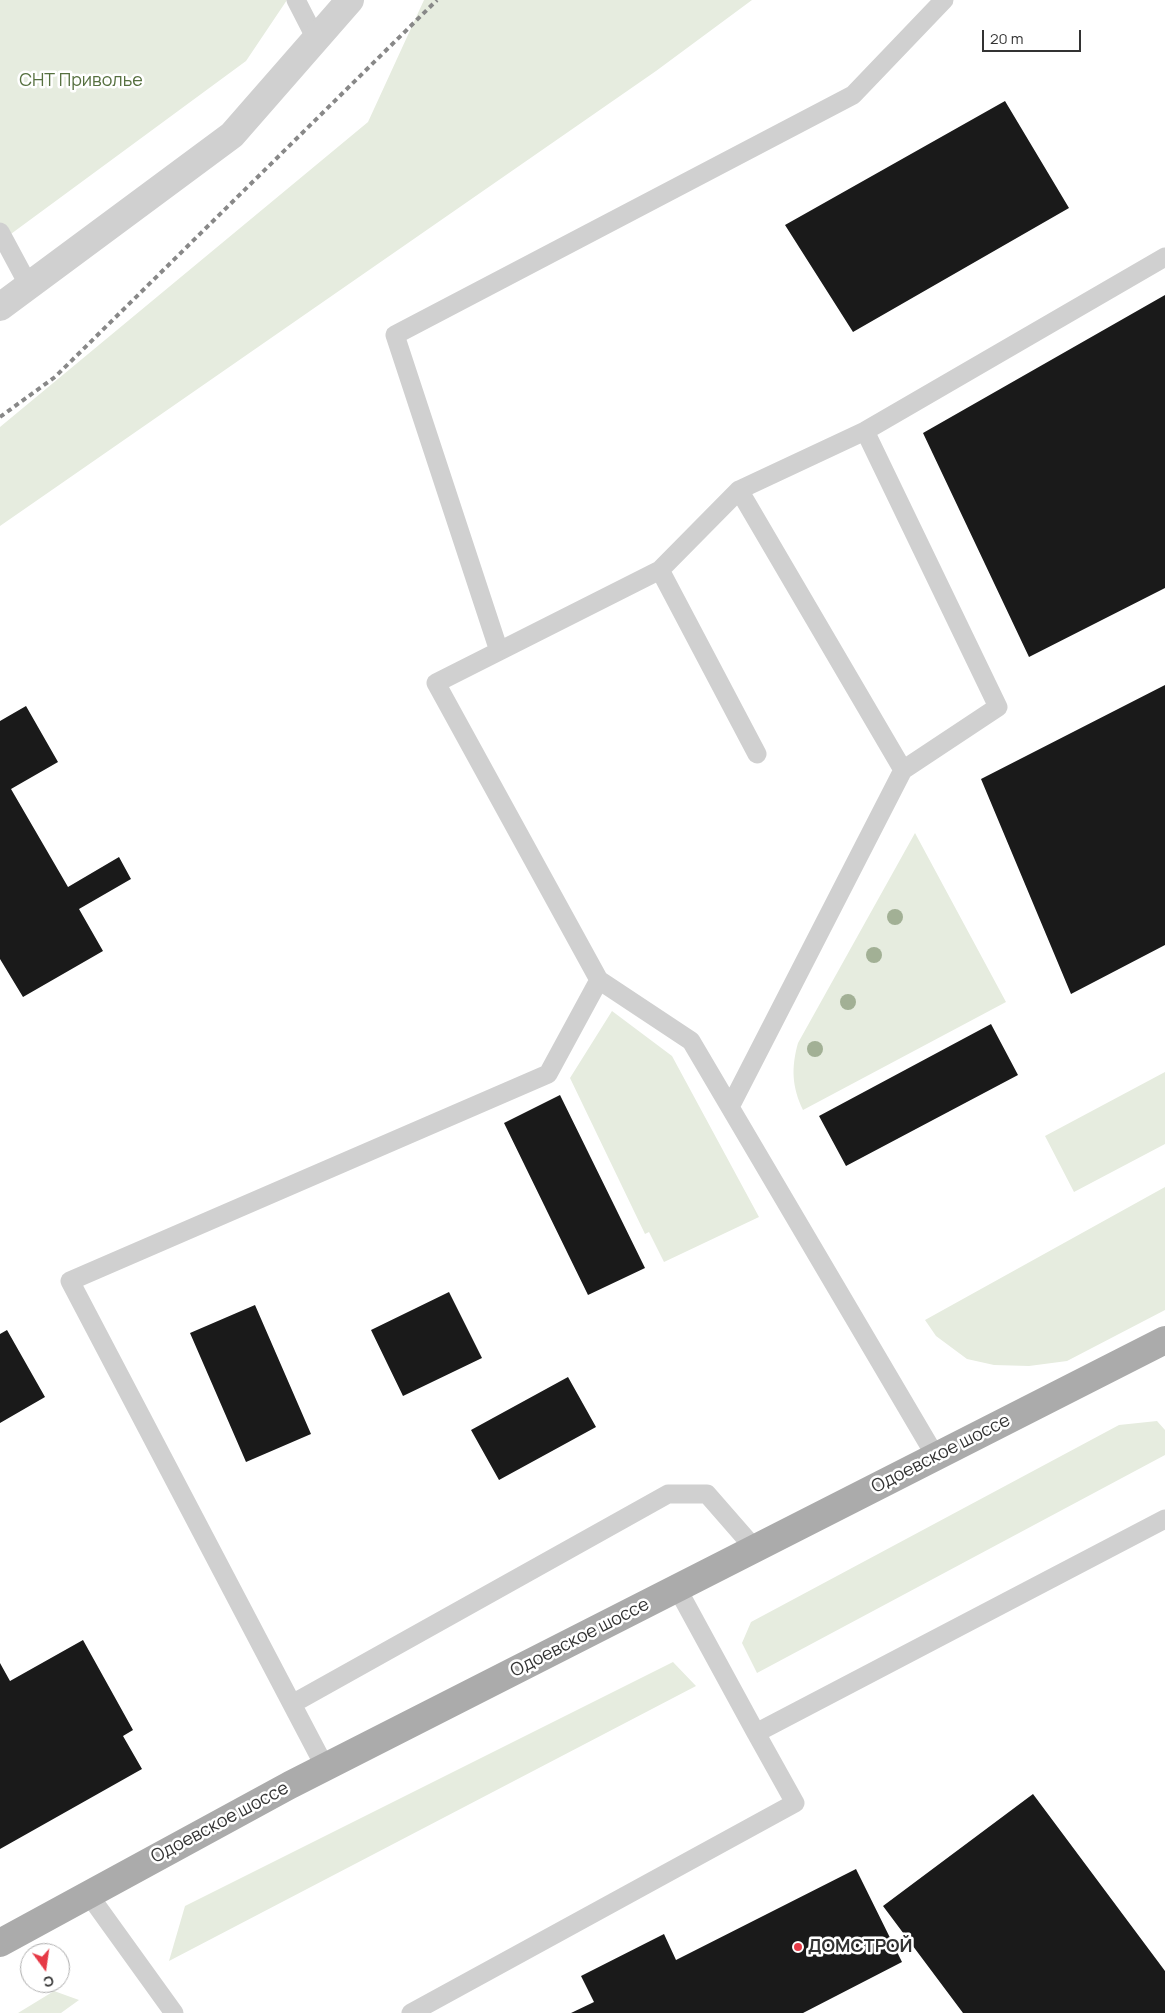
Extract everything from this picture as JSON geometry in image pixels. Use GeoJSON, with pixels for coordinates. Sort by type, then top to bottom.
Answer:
{"type":"FeatureCollection","features":[{"type":"Feature","properties":{"kind":"main road","name":"Одоевское шоссе"},"geometry":{"type":"LineString","coordinates":[[0,1944],[325,1768],[1165,1340]]}},
{"type":"Feature","properties":{"kind":"street"},"geometry":{"type":"LineString","coordinates":[[0,307],[232,135],[350,0]]}},
{"type":"Feature","properties":{"kind":"lane"},"geometry":{"type":"LineString","coordinates":[[296,0],[316,39]]}},
{"type":"Feature","properties":{"kind":"lane"},"geometry":{"type":"LineString","coordinates":[[499,651],[395,335],[853,95],[944,0]]}},
{"type":"Feature","properties":{"kind":"lane"},"geometry":{"type":"LineString","coordinates":[[0,232],[29,286]]}},
{"type":"Feature","properties":{"kind":"lane"},"geometry":{"type":"LineString","coordinates":[[936,1457],[691,1042],[599,980],[436,683],[660,570],[739,490],[866,432],[1165,257]]}},
{"type":"Feature","properties":{"kind":"lane"},"geometry":{"type":"LineString","coordinates":[[730,1107],[903,770],[998,707],[866,432]]}},
{"type":"Feature","properties":{"kind":"lane"},"geometry":{"type":"LineString","coordinates":[[739,490],[903,770]]}},
{"type":"Feature","properties":{"kind":"lane"},"geometry":{"type":"LineString","coordinates":[[660,570],[757,754]]}},
{"type":"Feature","properties":{"kind":"lane"},"geometry":{"type":"LineString","coordinates":[[325,1768],[70,1281],[548,1074],[599,980]]}},
{"type":"Feature","properties":{"kind":"lane"},"geometry":{"type":"LineString","coordinates":[[292,1704],[668,1494],[707,1494],[755,1549]]}},
{"type":"Feature","properties":{"kind":"lane"},"geometry":{"type":"LineString","coordinates":[[756,1733],[1165,1519]]}},
{"type":"Feature","properties":{"kind":"lane"},"geometry":{"type":"LineString","coordinates":[[411,2013],[795,1802],[677,1588]]}},
{"type":"Feature","properties":{"kind":"lane"},"geometry":{"type":"LineString","coordinates":[[89,1895],[174,2013]]}},
{"type":"Feature","properties":{"kind":"green space","name":"СНТ Приволье"},"geometry":{"type":"Polygon","coordinates":[[[0,0],[287,0],[246,61],[0,242],[0,0]]]}},
{"type":"Feature","properties":{"kind":"green space"},"geometry":{"type":"Polygon","coordinates":[[[424,0],[752,0],[656,71],[0,526],[0,427],[368,122],[424,0]]]}},
{"type":"Feature","properties":{"kind":"green space"},"geometry":{"type":"Polygon","coordinates":[[[915,833],[1006,1002],[803,1110],[799,1102],[794,1077],[794,1061],[798,1043],[915,833]]]}},
{"type":"Feature","properties":{"kind":"green space"},"geometry":{"type":"Polygon","coordinates":[[[612,1011],[672,1056],[759,1217],[664,1262],[649,1232],[645,1234],[570,1078],[612,1011]]]}},
{"type":"Feature","properties":{"kind":"green space"},"geometry":{"type":"Polygon","coordinates":[[[1165,1072],[1165,1144],[1074,1192],[1045,1136],[1165,1072]]]}},
{"type":"Feature","properties":{"kind":"green space"},"geometry":{"type":"Polygon","coordinates":[[[1165,1187],[1165,1310],[1067,1361],[1029,1366],[994,1365],[967,1359],[936,1336],[925,1320],[1165,1187]]]}},
{"type":"Feature","properties":{"kind":"green space"},"geometry":{"type":"Polygon","coordinates":[[[1157,1421],[1165,1430],[1165,1455],[757,1673],[742,1643],[751,1622],[1119,1425],[1157,1421]]]}},
{"type":"Feature","properties":{"kind":"green space"},"geometry":{"type":"Polygon","coordinates":[[[673,1662],[696,1686],[169,1961],[185,1906],[673,1662]]]}},
{"type":"Feature","properties":{"kind":"green space"},"geometry":{"type":"Polygon","coordinates":[[[51,1993],[60,1993],[79,2000],[61,2013],[18,2013],[51,1993]]]}},
{"type":"Feature","properties":{"kind":"building"},"geometry":{"type":"Polygon","coordinates":[[[1005,101],[1069,208],[853,332],[785,225],[1005,101]]]}},
{"type":"Feature","properties":{"kind":"building"},"geometry":{"type":"Polygon","coordinates":[[[1165,295],[1165,588],[1029,657],[923,433],[1165,295]]]}},
{"type":"Feature","properties":{"kind":"building"},"geometry":{"type":"Polygon","coordinates":[[[1165,685],[1165,945],[1071,994],[981,779],[1165,685]]]}},
{"type":"Feature","properties":{"kind":"building"},"geometry":{"type":"Polygon","coordinates":[[[26,706],[58,762],[11,789],[68,887],[119,857],[131,879],[79,909],[103,951],[23,997],[0,959],[0,721],[26,706]]]}},
{"type":"Feature","properties":{"kind":"building"},"geometry":{"type":"Polygon","coordinates":[[[991,1024],[1018,1075],[846,1166],[819,1116],[991,1024]]]}},
{"type":"Feature","properties":{"kind":"building"},"geometry":{"type":"Polygon","coordinates":[[[560,1095],[645,1268],[588,1295],[504,1123],[560,1095]]]}},
{"type":"Feature","properties":{"kind":"building"},"geometry":{"type":"Polygon","coordinates":[[[449,1292],[482,1358],[403,1396],[371,1330],[449,1292]]]}},
{"type":"Feature","properties":{"kind":"building"},"geometry":{"type":"Polygon","coordinates":[[[255,1305],[311,1434],[246,1462],[190,1333],[255,1305]]]}},
{"type":"Feature","properties":{"kind":"building"},"geometry":{"type":"Polygon","coordinates":[[[7,1330],[45,1397],[0,1423],[0,1334],[7,1330]]]}},
{"type":"Feature","properties":{"kind":"building"},"geometry":{"type":"Polygon","coordinates":[[[568,1377],[596,1427],[499,1480],[471,1430],[568,1377]]]}},
{"type":"Feature","properties":{"kind":"building"},"geometry":{"type":"Polygon","coordinates":[[[83,1640],[133,1730],[123,1736],[142,1769],[0,1849],[0,1663],[10,1681],[83,1640]]]}},
{"type":"Feature","properties":{"kind":"building"},"geometry":{"type":"Polygon","coordinates":[[[1033,1794],[1165,1971],[1165,2013],[963,2013],[883,1906],[1033,1794]]]}},
{"type":"Feature","properties":{"kind":"building","name":"ДОМСТРОЙ"},"geometry":{"type":"Polygon","coordinates":[[[856,1869],[902,1962],[803,2013],[571,2013],[594,2002],[581,1976],[664,1934],[676,1960],[856,1869]]]}},
{"type":"Feature","properties":{"kind":"railway"},"geometry":{"type":"LineString","coordinates":[[0,417],[55,377],[437,0]]}},
{"type":"Feature","properties":{"kind":"place","name":"ДОМСТРОЙ"},"geometry":{"type":"Point","coordinates":[798,1947]}}]}
